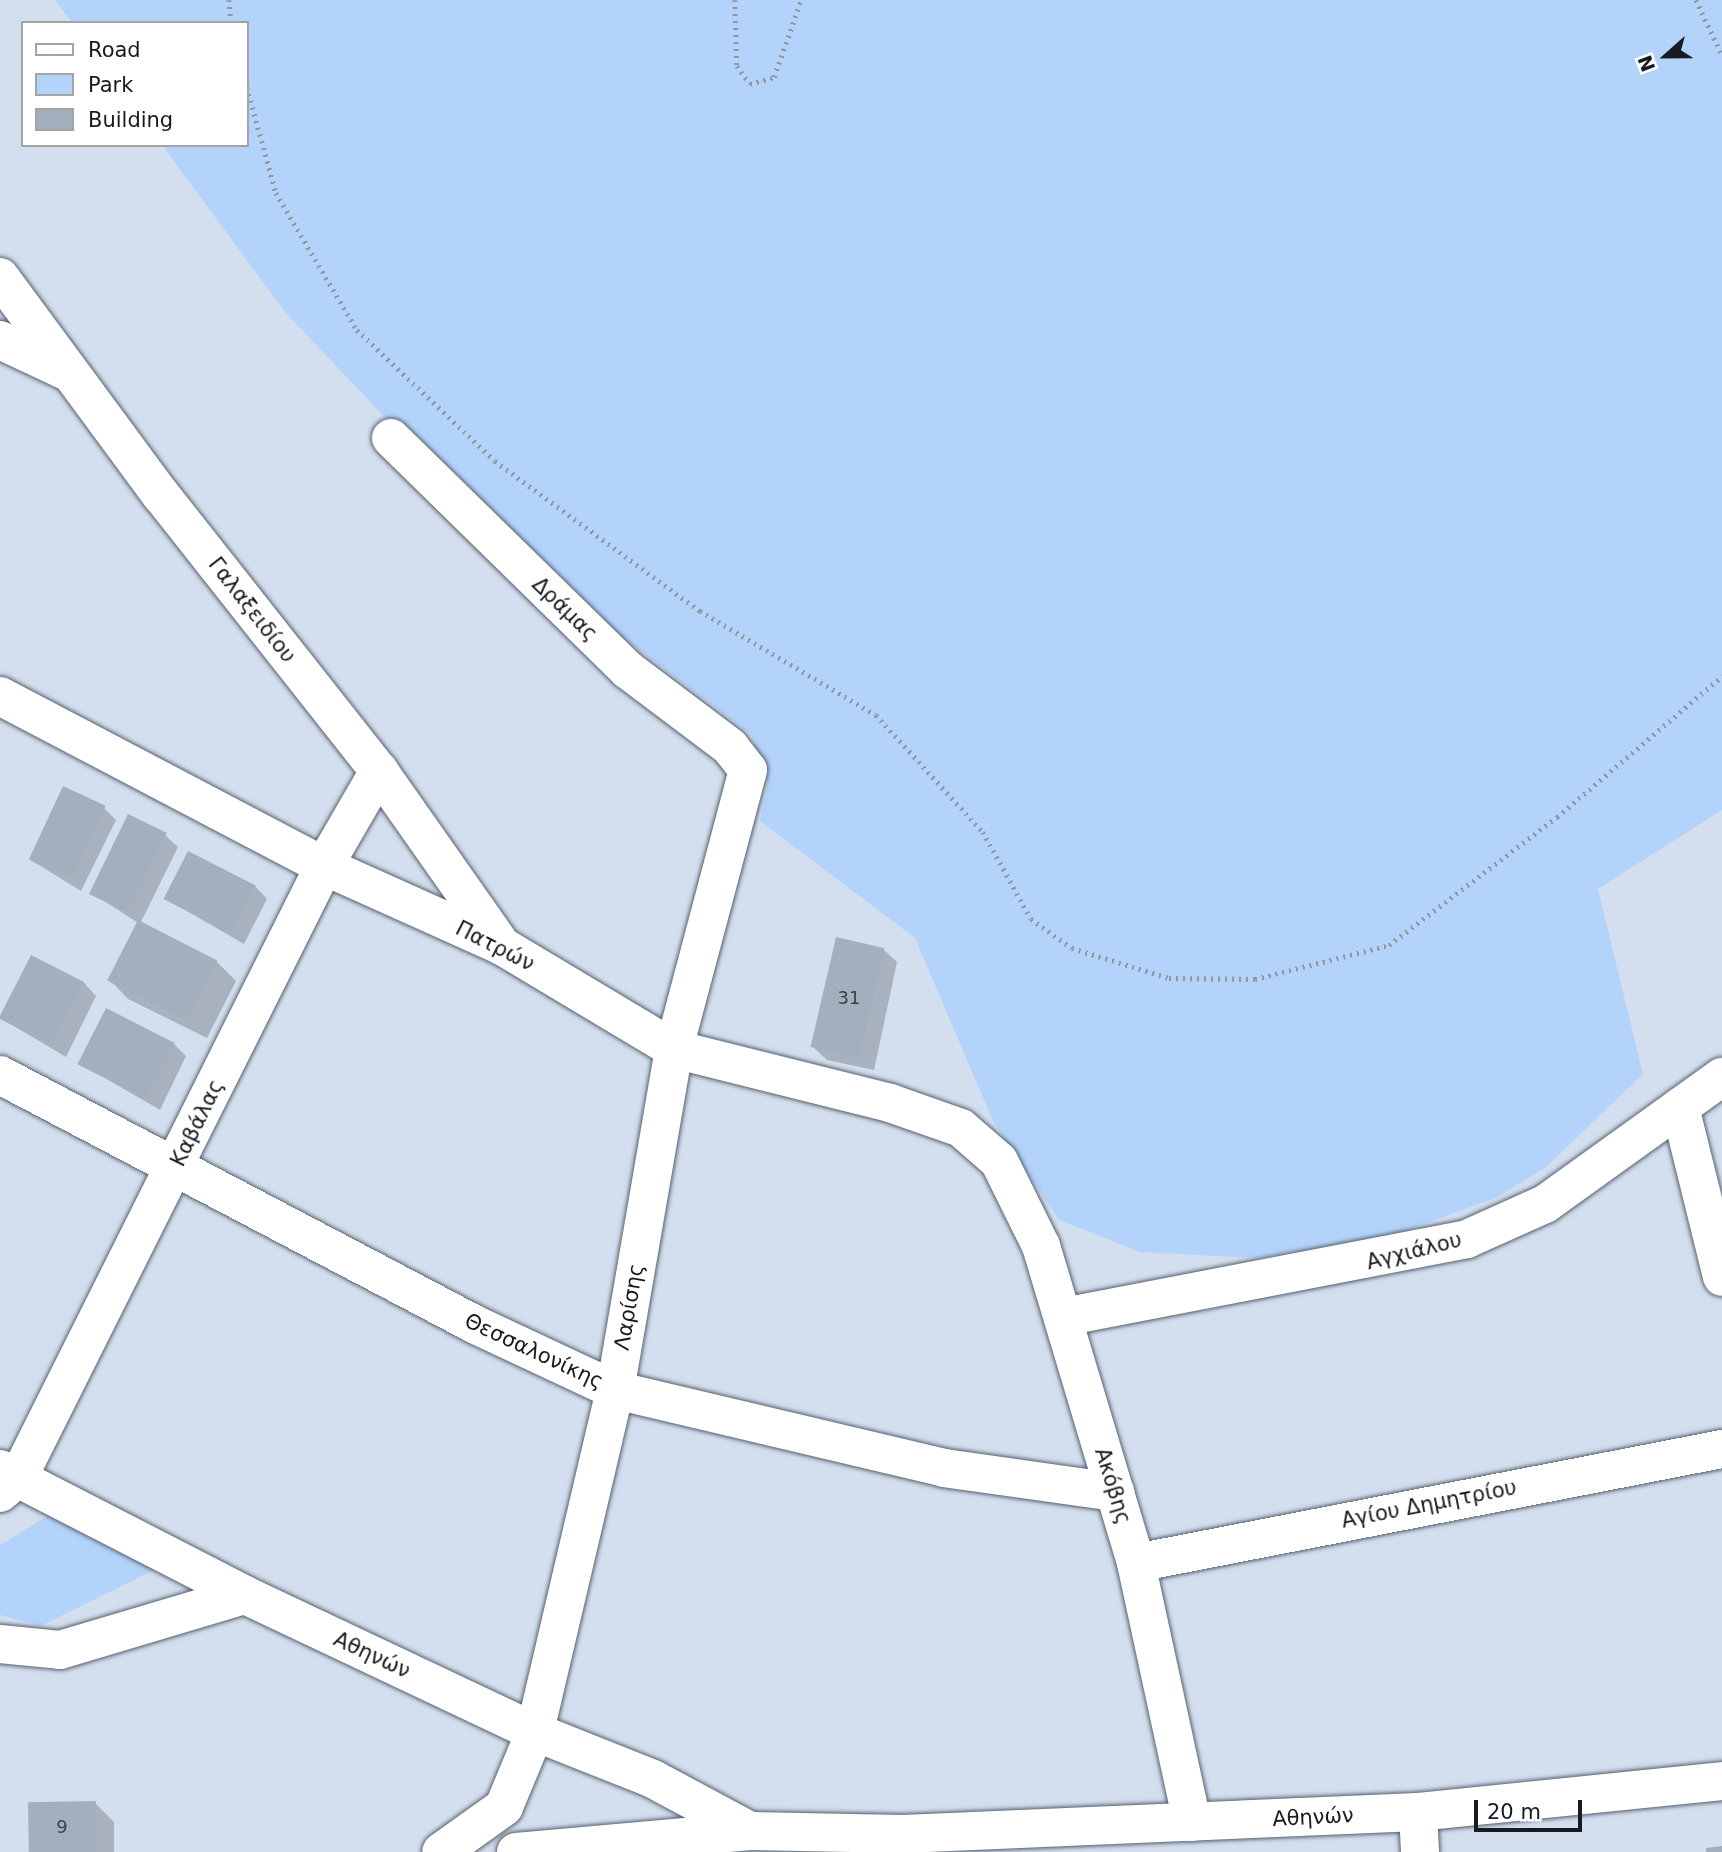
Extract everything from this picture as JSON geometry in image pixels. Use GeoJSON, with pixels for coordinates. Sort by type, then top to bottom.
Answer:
{"type":"FeatureCollection","features":[{"type":"Feature","properties":{"kind":"street","name":"Γαλαξειδίου"},"geometry":{"type":"LineString","coordinates":[[0,277],[68,372],[379,771],[502,946]]}},
{"type":"Feature","properties":{"kind":"street"},"geometry":{"type":"LineString","coordinates":[[0,340],[68,372]]}},
{"type":"Feature","properties":{"kind":"street","name":"Δράμας"},"geometry":{"type":"LineString","coordinates":[[391,438],[628,670],[730,747],[748,770]]}},
{"type":"Feature","properties":{"kind":"street","name":"Πατρών"},"geometry":{"type":"LineString","coordinates":[[0,696],[324,866],[502,946],[674,1049],[890,1102],[961,1128],[999,1161]]}},
{"type":"Feature","properties":{"kind":"street","name":"Λαρίσης"},"geometry":{"type":"LineString","coordinates":[[441,1852],[504,1807],[535,1732],[615,1390],[674,1049],[748,770]]}},
{"type":"Feature","properties":{"kind":"street","name":"Καβάλας"},"geometry":{"type":"LineString","coordinates":[[6,1480],[175,1168],[324,866],[379,771]]}},
{"type":"Feature","properties":{"kind":"street","name":"Θεσσαλονίκης"},"geometry":{"type":"LineString","coordinates":[[0,1075],[175,1168],[615,1390],[944,1468],[1115,1492]]}},
{"type":"Feature","properties":{"kind":"street","name":"Αγχιάλου"},"geometry":{"type":"LineString","coordinates":[[1063,1317],[1467,1240],[1545,1204],[1722,1077]]}},
{"type":"Feature","properties":{"kind":"street"},"geometry":{"type":"LineString","coordinates":[[1680,1107],[1722,1277]]}},
{"type":"Feature","properties":{"kind":"street","name":"Ακόβης"},"geometry":{"type":"LineString","coordinates":[[999,1161],[1041,1246],[1136,1563],[1192,1822]]}},
{"type":"Feature","properties":{"kind":"street","name":"Αγίου Δημητρίου"},"geometry":{"type":"LineString","coordinates":[[1136,1563],[1722,1449]]}},
{"type":"Feature","properties":{"kind":"street","name":"Αθηνών"},"geometry":{"type":"LineString","coordinates":[[6,1480],[535,1732],[653,1779],[750,1830],[816,1844],[903,1834],[1040,1840],[1192,1822],[1418,1812],[1722,1781]]}},
{"type":"Feature","properties":{"kind":"street"},"geometry":{"type":"LineString","coordinates":[[0,1644],[60,1650],[245,1595]]}},
{"type":"Feature","properties":{"kind":"street"},"geometry":{"type":"LineString","coordinates":[[1418,1812],[1420,1852]]}},
{"type":"Feature","properties":{"kind":"street"},"geometry":{"type":"LineString","coordinates":[[516,1852],[750,1830]]}},
{"type":"Feature","properties":{"kind":"path"},"geometry":{"type":"LineString","coordinates":[[229,0],[231,21]]}},
{"type":"Feature","properties":{"kind":"path"},"geometry":{"type":"LineString","coordinates":[[735,0],[737,66],[750,84],[774,78],[801,0]]}},
{"type":"Feature","properties":{"kind":"path"},"geometry":{"type":"LineString","coordinates":[[1696,0],[1722,55]]}},
{"type":"Feature","properties":{"kind":"path"},"geometry":{"type":"LineString","coordinates":[[248,91],[276,193],[357,330],[506,469],[700,611],[876,715],[983,832],[1031,919],[1072,948],[1169,978],[1255,979],[1389,946],[1557,817],[1722,676]]}},
{"type":"Feature","properties":{"kind":"green space"},"geometry":{"type":"Polygon","coordinates":[[[55,0],[1722,0],[1722,810],[1598,889],[1643,1074],[1546,1167],[1498,1197],[1392,1236],[1256,1258],[1140,1252],[1059,1220],[993,1121],[915,938],[760,821],[768,784],[751,734],[522,562],[285,312],[163,147],[248,147],[248,21],[71,21],[55,0]]]}},
{"type":"Feature","properties":{"kind":"green space"},"geometry":{"type":"Polygon","coordinates":[[[49,1515],[156,1569],[41,1626],[0,1615],[0,1545],[49,1515]]]}},
{"type":"Feature","properties":{"kind":"building"},"geometry":{"type":"Polygon","coordinates":[[[63,786],[106,806],[71,879],[29,859],[63,786]]]}},
{"type":"Feature","properties":{"kind":"building"},"geometry":{"type":"Polygon","coordinates":[[[128,814],[167,833],[128,913],[89,894],[128,814]]]}},
{"type":"Feature","properties":{"kind":"building"},"geometry":{"type":"Polygon","coordinates":[[[188,851],[256,886],[231,934],[163,899],[188,851]]]}},
{"type":"Feature","properties":{"kind":"building"},"geometry":{"type":"Polygon","coordinates":[[[138,920],[217,960],[186,1021],[107,981],[138,920]]]}},
{"type":"Feature","properties":{"kind":"building"},"geometry":{"type":"Polygon","coordinates":[[[836,937],[885,948],[859,1058],[811,1047],[836,937]]]}},
{"type":"Feature","properties":{"kind":"building"},"geometry":{"type":"Polygon","coordinates":[[[31,955],[84,982],[52,1046],[0,1019],[31,955]]]}},
{"type":"Feature","properties":{"kind":"building"},"geometry":{"type":"Polygon","coordinates":[[[106,1008],[175,1043],[146,1099],[77,1064],[106,1008]]]}},
{"type":"Feature","properties":{"kind":"building"},"geometry":{"type":"Polygon","coordinates":[[[96,1801],[97,1852],[29,1852],[28,1802],[96,1801]]]}},
{"type":"Feature","properties":{"kind":"building"},"geometry":{"type":"Polygon","coordinates":[[[1722,1846],[1722,1852],[1706,1852],[1706,1848],[1722,1846]]]}}]}
